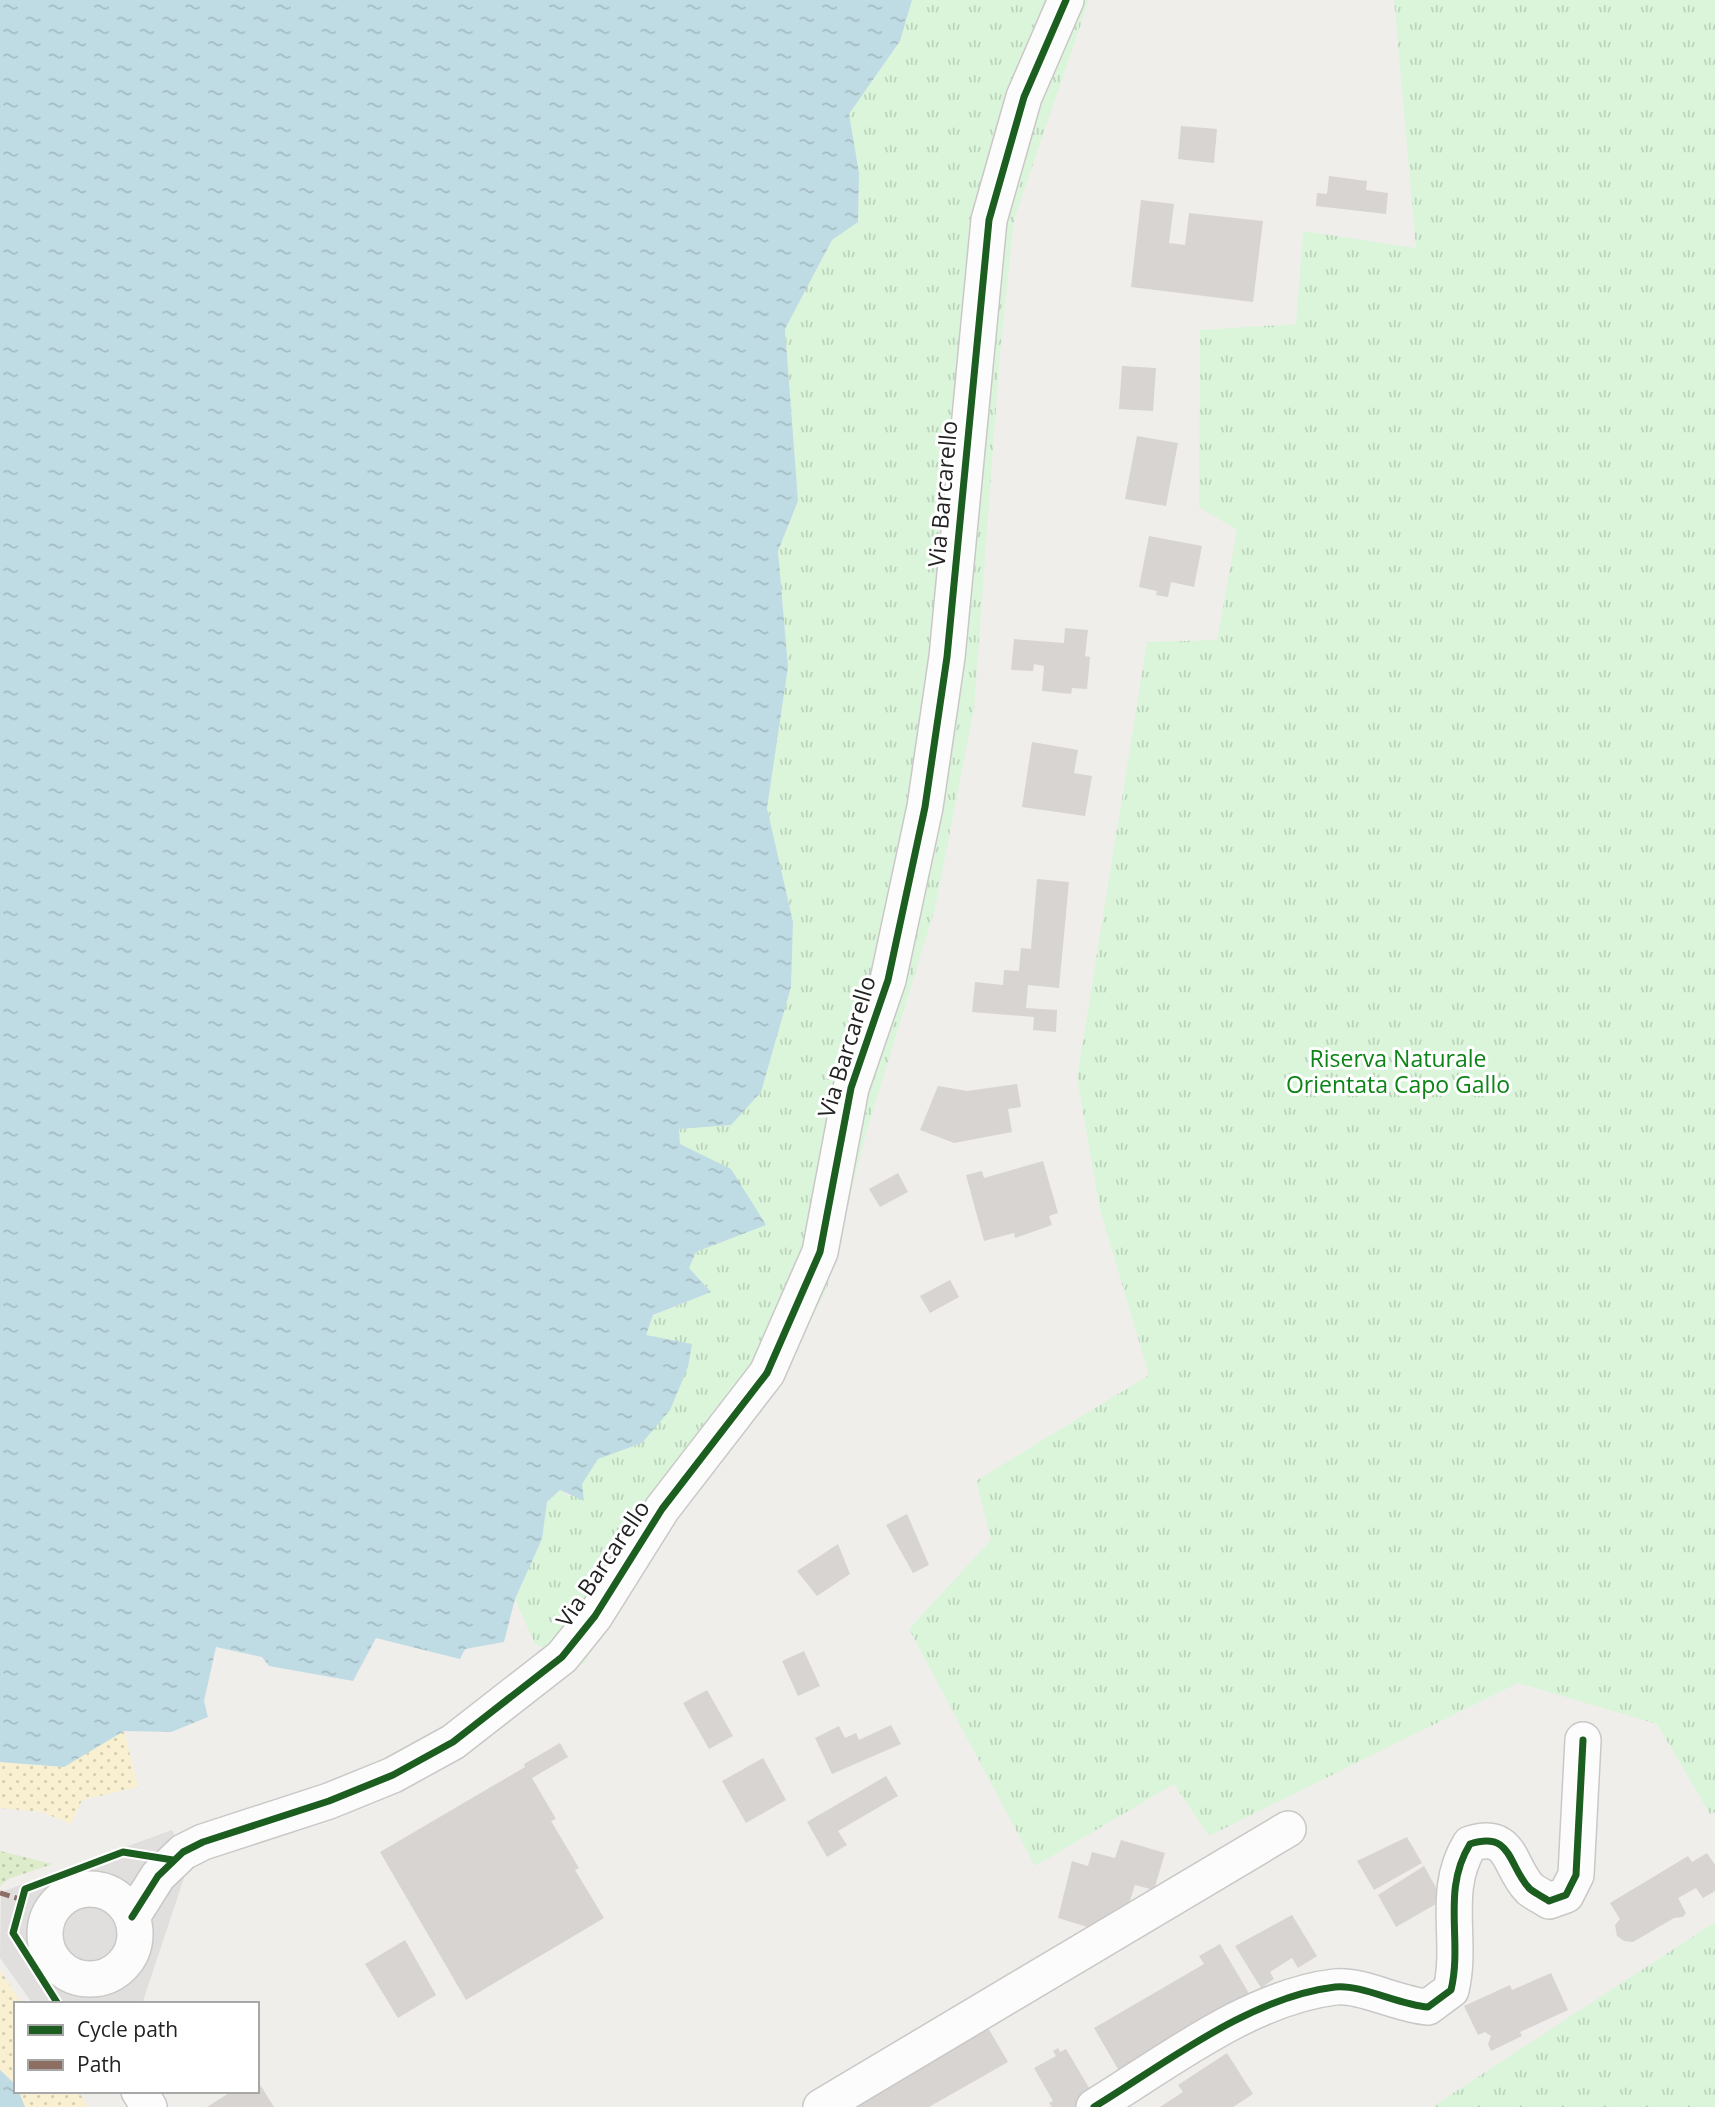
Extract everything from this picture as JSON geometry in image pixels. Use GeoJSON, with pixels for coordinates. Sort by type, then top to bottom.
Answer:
{"type":"FeatureCollection","features":[{"type":"Feature","properties":{"kind":"street","name":"Via Barcarello"},"geometry":{"type":"LineString","coordinates":[[99,1889],[126,1882],[203,1842],[329,1801],[393,1774],[453,1742],[506,1704],[562,1657],[595,1616],[663,1508],[767,1373],[820,1252],[851,1088],[888,980],[925,807],[947,657],[989,220],[1024,97],[1066,0]]}},
{"type":"Feature","properties":{"kind":"street"},"geometry":{"type":"LineString","coordinates":[[1094,2107],[1252,2010],[1337,1986],[1383,1996],[1406,2005],[1428,2007],[1451,1990],[1457,1967],[1453,1891],[1460,1859],[1470,1844],[1482,1840],[1494,1842],[1508,1850],[1529,1888],[1549,1901],[1566,1895],[1576,1875],[1583,1740]]}},
{"type":"Feature","properties":{"kind":"street"},"geometry":{"type":"LineString","coordinates":[[821,2107],[1289,1829]]}},
{"type":"Feature","properties":{"kind":"street"},"geometry":{"type":"LineString","coordinates":[[132,1917],[142,1897],[178,1856]]}},
{"type":"Feature","properties":{"kind":"street"},"geometry":{"type":"LineString","coordinates":[[66,1973],[106,1989],[127,1960],[134,1947],[136,1932],[132,1917],[113,1895],[99,1889],[69,1894],[48,1915],[44,1930],[45,1944],[51,1959],[66,1973],[86,2002]]}},
{"type":"Feature","properties":{"kind":"green space"},"geometry":{"type":"Polygon","coordinates":[[[912,0],[1089,0],[1014,220],[1000,353],[974,709],[935,908],[865,1137],[827,1288],[771,1399],[655,1546],[584,1664],[535,1644],[515,1599],[542,1539],[547,1502],[560,1490],[570,1497],[598,1459],[638,1444],[646,1335],[653,1315],[711,1292],[689,1268],[696,1252],[765,1225],[731,1169],[680,1144],[679,1129],[731,1125],[761,1092],[791,987],[793,922],[767,808],[788,667],[778,551],[798,501],[785,329],[832,240],[858,222],[859,173],[849,114],[900,41],[912,0]]]}},
{"type":"Feature","properties":{"kind":"green space","name":"Riserva Naturale Orientata Capo Gallo"},"geometry":{"type":"Polygon","coordinates":[[[1394,0],[1715,0],[1715,1812],[1710,1814],[1657,1724],[1518,1683],[1209,1836],[1174,1784],[1035,1866],[909,1629],[991,1540],[976,1481],[1149,1375],[1100,1210],[1077,1078],[1147,642],[1217,640],[1237,530],[1199,507],[1200,330],[1296,324],[1303,231],[1416,248],[1394,0]]]}},
{"type":"Feature","properties":{"kind":"green space"},"geometry":{"type":"Polygon","coordinates":[[[0,1851],[53,1864],[8,1879],[0,1886],[0,1851]]]}},
{"type":"Feature","properties":{"kind":"green space"},"geometry":{"type":"Polygon","coordinates":[[[1715,1922],[1715,2107],[1436,2107],[1435,2105],[1715,1922]]]}},
{"type":"Feature","properties":{"kind":"sand"},"geometry":{"type":"Polygon","coordinates":[[[124,1731],[138,1787],[82,1800],[71,1824],[42,1812],[0,1808],[0,1762],[64,1767],[124,1731]]]}},
{"type":"Feature","properties":{"kind":"sand"},"geometry":{"type":"Polygon","coordinates":[[[0,1970],[21,2002],[14,2002],[14,2083],[0,2070],[0,1970]]]}},
{"type":"Feature","properties":{"kind":"sand"},"geometry":{"type":"Polygon","coordinates":[[[20,2093],[79,2093],[88,2107],[25,2107],[20,2093]]]}},
{"type":"Feature","properties":{"kind":"shaded area"},"geometry":{"type":"Polygon","coordinates":[[[172,1830],[189,1863],[143,2002],[32,2002],[0,1958],[1,1892],[172,1830]]]}},
{"type":"Feature","properties":{"kind":"water"},"geometry":{"type":"Polygon","coordinates":[[[0,0],[912,0],[900,41],[849,114],[859,173],[858,222],[832,240],[785,329],[798,501],[778,551],[788,667],[767,808],[793,922],[791,987],[761,1092],[731,1125],[679,1129],[680,1144],[731,1169],[766,1225],[696,1252],[689,1268],[711,1292],[653,1315],[646,1335],[692,1344],[688,1367],[670,1410],[642,1443],[598,1459],[582,1484],[584,1501],[560,1490],[547,1502],[542,1539],[515,1599],[504,1642],[465,1649],[460,1659],[376,1638],[353,1681],[269,1666],[262,1657],[216,1647],[204,1701],[208,1717],[171,1732],[124,1731],[64,1767],[0,1762],[0,0]]]}},
{"type":"Feature","properties":{"kind":"water"},"geometry":{"type":"Polygon","coordinates":[[[0,2070],[14,2083],[14,2093],[19,2093],[25,2107],[0,2107],[0,2070]]]}},
{"type":"Feature","properties":{"kind":"building"},"geometry":{"type":"Polygon","coordinates":[[[1181,126],[1217,129],[1214,163],[1178,159],[1181,126]]]}},
{"type":"Feature","properties":{"kind":"building"},"geometry":{"type":"Polygon","coordinates":[[[1329,176],[1367,181],[1366,190],[1388,193],[1386,214],[1316,206],[1317,193],[1327,194],[1329,176]]]}},
{"type":"Feature","properties":{"kind":"building"},"geometry":{"type":"Polygon","coordinates":[[[1141,200],[1174,204],[1169,243],[1185,245],[1189,213],[1263,221],[1253,302],[1131,287],[1141,200]]]}},
{"type":"Feature","properties":{"kind":"building"},"geometry":{"type":"Polygon","coordinates":[[[1122,366],[1156,368],[1153,411],[1119,409],[1122,366]]]}},
{"type":"Feature","properties":{"kind":"building"},"geometry":{"type":"Polygon","coordinates":[[[1137,436],[1178,443],[1166,506],[1125,499],[1137,436]]]}},
{"type":"Feature","properties":{"kind":"building"},"geometry":{"type":"Polygon","coordinates":[[[1149,536],[1202,546],[1194,587],[1171,582],[1168,597],[1139,587],[1149,536]]]}},
{"type":"Feature","properties":{"kind":"building"},"geometry":{"type":"Polygon","coordinates":[[[1065,628],[1088,630],[1085,656],[1090,657],[1087,689],[1072,688],[1071,694],[1042,691],[1044,666],[1034,664],[1033,671],[1011,670],[1014,639],[1064,643],[1065,628]]]}},
{"type":"Feature","properties":{"kind":"building"},"geometry":{"type":"Polygon","coordinates":[[[1032,742],[1078,750],[1074,773],[1092,776],[1085,816],[1022,807],[1032,742]]]}},
{"type":"Feature","properties":{"kind":"building"},"geometry":{"type":"Polygon","coordinates":[[[1037,879],[1069,882],[1059,988],[1028,985],[1026,1008],[1057,1010],[1056,1032],[1033,1030],[1034,1017],[972,1012],[975,982],[1003,985],[1004,970],[1019,971],[1021,948],[1031,949],[1037,879]]]}},
{"type":"Feature","properties":{"kind":"building"},"geometry":{"type":"Polygon","coordinates":[[[1017,1084],[1021,1107],[1008,1109],[1012,1132],[954,1143],[920,1130],[938,1086],[967,1091],[1017,1084]]]}},
{"type":"Feature","properties":{"kind":"building"},"geometry":{"type":"Polygon","coordinates":[[[1043,1161],[1058,1213],[1049,1216],[1052,1225],[1015,1238],[1014,1233],[984,1241],[966,1175],[982,1171],[984,1178],[1043,1161]]]}},
{"type":"Feature","properties":{"kind":"building"},"geometry":{"type":"Polygon","coordinates":[[[898,1173],[908,1192],[880,1207],[869,1189],[898,1173]]]}},
{"type":"Feature","properties":{"kind":"building"},"geometry":{"type":"Polygon","coordinates":[[[950,1280],[959,1297],[930,1313],[920,1296],[950,1280]]]}},
{"type":"Feature","properties":{"kind":"building"},"geometry":{"type":"Polygon","coordinates":[[[907,1514],[929,1565],[913,1573],[886,1525],[907,1514]]]}},
{"type":"Feature","properties":{"kind":"building"},"geometry":{"type":"Polygon","coordinates":[[[838,1544],[850,1574],[817,1596],[797,1571],[838,1544]]]}},
{"type":"Feature","properties":{"kind":"building"},"geometry":{"type":"Polygon","coordinates":[[[804,1651],[820,1686],[798,1696],[782,1661],[804,1651]]]}},
{"type":"Feature","properties":{"kind":"building"},"geometry":{"type":"Polygon","coordinates":[[[707,1690],[733,1736],[709,1749],[683,1703],[707,1690]]]}},
{"type":"Feature","properties":{"kind":"building"},"geometry":{"type":"Polygon","coordinates":[[[891,1725],[901,1744],[832,1774],[815,1738],[839,1726],[845,1738],[856,1733],[859,1740],[891,1725]]]}},
{"type":"Feature","properties":{"kind":"building"},"geometry":{"type":"Polygon","coordinates":[[[560,1743],[568,1757],[532,1778],[556,1819],[551,1821],[579,1868],[575,1870],[604,1918],[466,2000],[380,1852],[525,1767],[524,1764],[560,1743]]]}},
{"type":"Feature","properties":{"kind":"building"},"geometry":{"type":"Polygon","coordinates":[[[763,1758],[786,1800],[746,1823],[722,1781],[763,1758]]]}},
{"type":"Feature","properties":{"kind":"building"},"geometry":{"type":"Polygon","coordinates":[[[886,1776],[898,1796],[838,1831],[847,1845],[827,1857],[807,1822],[886,1776]]]}},
{"type":"Feature","properties":{"kind":"building"},"geometry":{"type":"Polygon","coordinates":[[[1407,1837],[1422,1863],[1374,1890],[1357,1861],[1407,1837]]]}},
{"type":"Feature","properties":{"kind":"building"},"geometry":{"type":"Polygon","coordinates":[[[1121,1840],[1165,1853],[1154,1890],[1135,1885],[1127,1910],[1104,1932],[1058,1918],[1072,1861],[1088,1866],[1092,1852],[1115,1858],[1121,1840]]]}},
{"type":"Feature","properties":{"kind":"building"},"geometry":{"type":"Polygon","coordinates":[[[1707,1853],[1715,1865],[1715,1891],[1703,1898],[1696,1888],[1678,1898],[1686,1913],[1683,1917],[1674,1918],[1633,1942],[1624,1941],[1617,1936],[1615,1925],[1620,1919],[1610,1903],[1688,1856],[1692,1862],[1707,1853]]]}},
{"type":"Feature","properties":{"kind":"building"},"geometry":{"type":"Polygon","coordinates":[[[1424,1866],[1443,1900],[1396,1927],[1378,1895],[1424,1866]]]}},
{"type":"Feature","properties":{"kind":"building"},"geometry":{"type":"Polygon","coordinates":[[[1292,1915],[1317,1956],[1298,1968],[1292,1958],[1270,1972],[1274,1979],[1261,1988],[1235,1946],[1292,1915]]]}},
{"type":"Feature","properties":{"kind":"building"},"geometry":{"type":"Polygon","coordinates":[[[405,1940],[436,1995],[398,2018],[365,1964],[405,1940]]]}},
{"type":"Feature","properties":{"kind":"building"},"geometry":{"type":"Polygon","coordinates":[[[1220,1944],[1251,1997],[1122,2076],[1094,2028],[1204,1964],[1199,1956],[1220,1944]]]}},
{"type":"Feature","properties":{"kind":"building"},"geometry":{"type":"Polygon","coordinates":[[[1551,1973],[1568,2010],[1520,2032],[1522,2036],[1491,2051],[1488,2044],[1491,2036],[1485,2032],[1478,2035],[1464,2006],[1510,1985],[1512,1990],[1551,1973]]]}},
{"type":"Feature","properties":{"kind":"building"},"geometry":{"type":"Polygon","coordinates":[[[987,2026],[1008,2062],[929,2107],[855,2107],[987,2026]]]}},
{"type":"Feature","properties":{"kind":"building"},"geometry":{"type":"Polygon","coordinates":[[[1058,2048],[1060,2052],[1066,2049],[1097,2101],[1087,2107],[1052,2107],[1049,2103],[1053,2101],[1034,2068],[1056,2056],[1053,2051],[1058,2048]]]}},
{"type":"Feature","properties":{"kind":"building"},"geometry":{"type":"Polygon","coordinates":[[[1227,2053],[1253,2094],[1233,2107],[1160,2107],[1183,2092],[1178,2085],[1227,2053]]]}},
{"type":"Feature","properties":{"kind":"building"},"geometry":{"type":"Polygon","coordinates":[[[259,2083],[274,2107],[207,2107],[229,2093],[259,2093],[259,2083]]]}},
{"type":"Feature","properties":{"kind":"marked path"},"geometry":{"type":"LineString","coordinates":[[0,1893],[26,1901]]}},
{"type":"Feature","properties":{"kind":"cycle path"},"geometry":{"type":"LineString","coordinates":[[132,1917],[158,1876],[183,1852],[203,1842],[329,1801],[393,1775],[453,1742],[562,1657],[595,1616],[662,1509],[767,1373],[820,1252],[851,1088],[888,980],[925,807],[947,657],[989,220],[1024,97],[1066,0]]}},
{"type":"Feature","properties":{"kind":"cycle path"},"geometry":{"type":"LineString","coordinates":[[1094,2107],[1210,2034],[1240,2018],[1303,1993],[1345,1987],[1428,2007],[1451,1990],[1455,1953],[1456,1880],[1470,1844],[1484,1841],[1502,1846],[1530,1889],[1549,1901],[1566,1895],[1576,1875],[1583,1740]]}},
{"type":"Feature","properties":{"kind":"cycle path"},"geometry":{"type":"LineString","coordinates":[[57,2002],[13,1933],[25,1889],[123,1852],[173,1860]]}}]}
